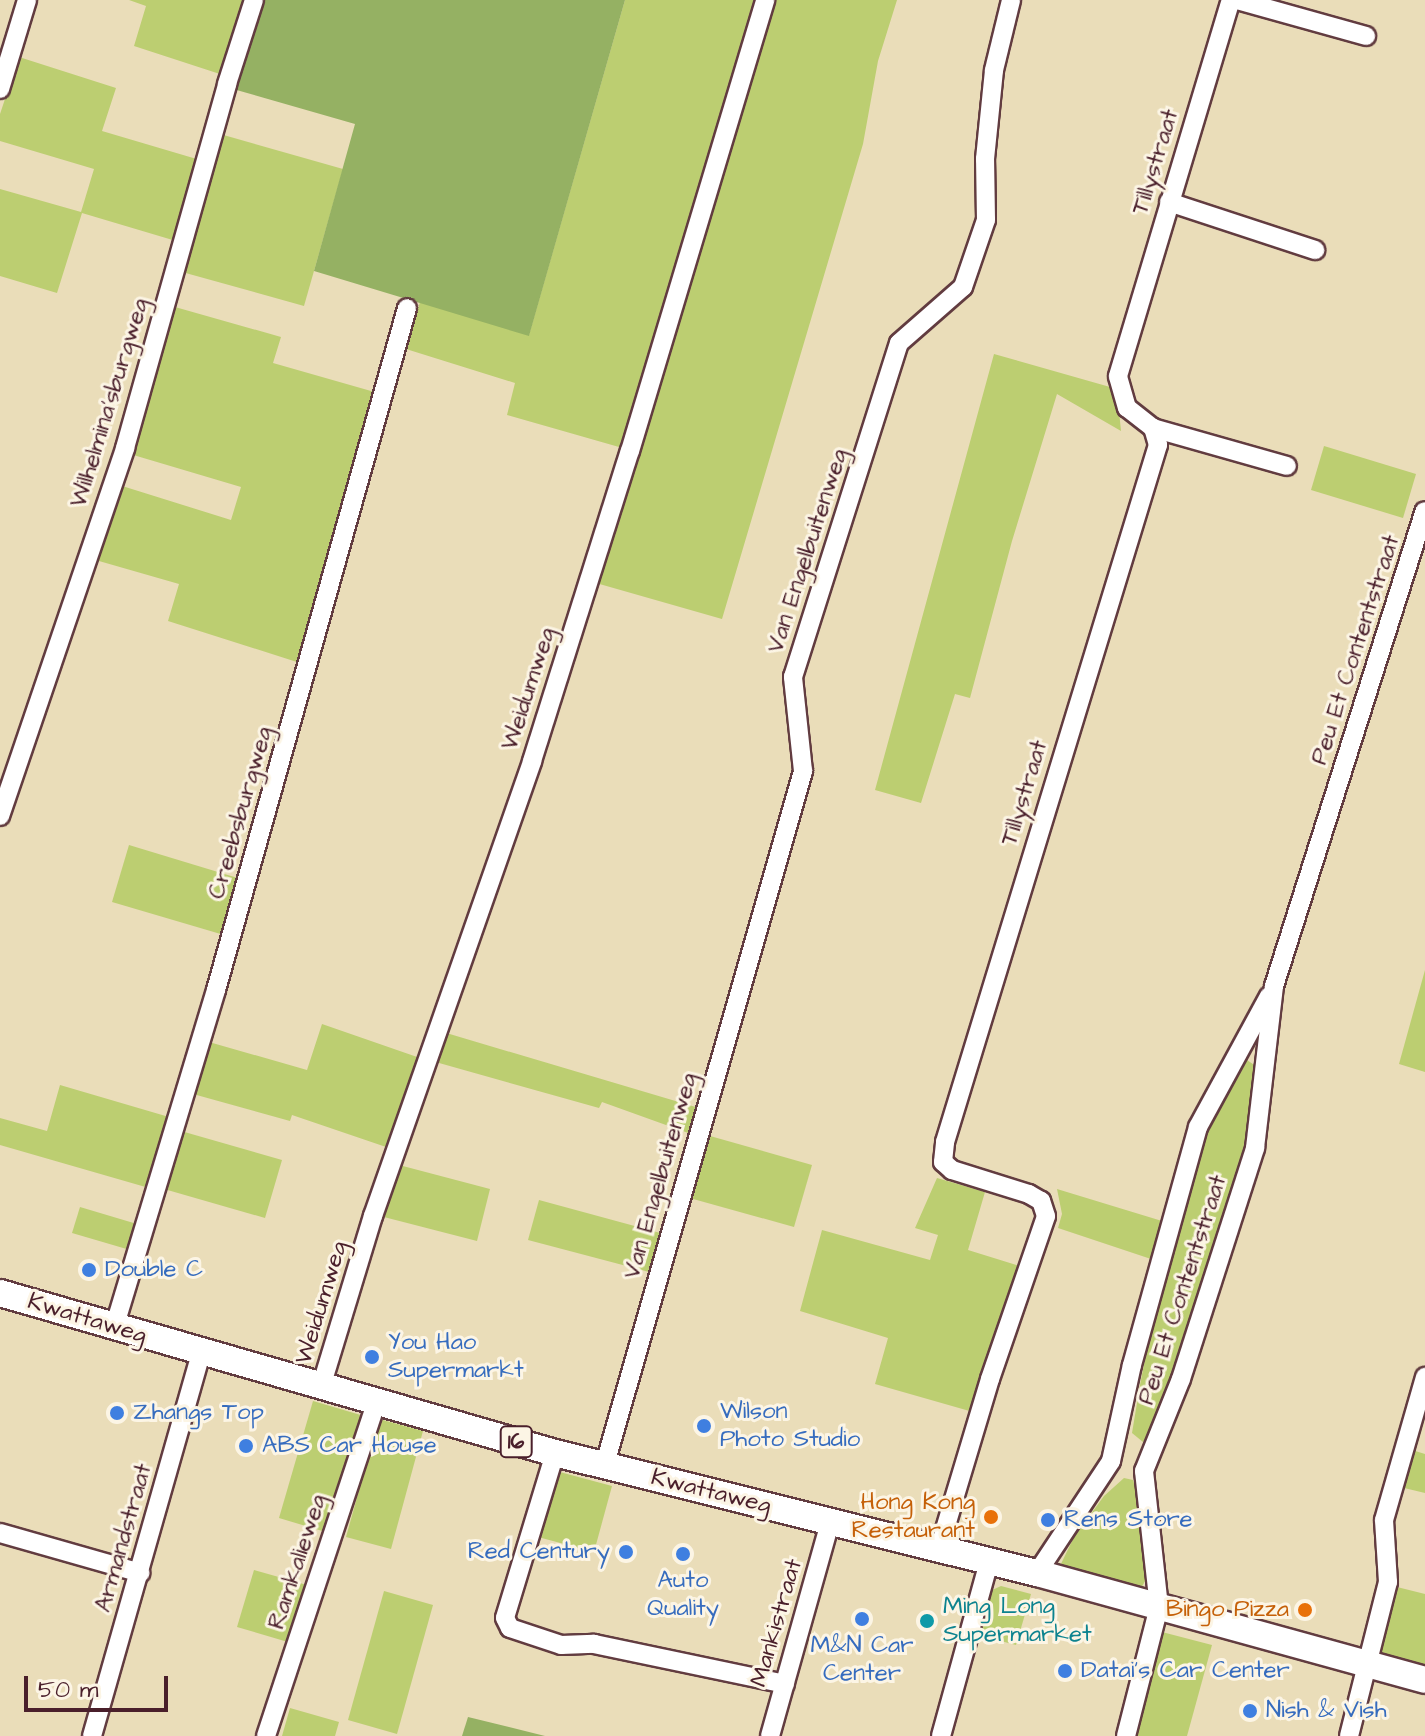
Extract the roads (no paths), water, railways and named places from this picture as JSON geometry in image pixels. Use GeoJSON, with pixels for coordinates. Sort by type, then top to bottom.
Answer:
{"type":"FeatureCollection","features":[{"type":"Feature","properties":{"kind":"main road","name":"Kwattaweg"},"geometry":{"type":"LineString","coordinates":[[0,1293],[201,1354],[555,1453],[1037,1573],[1425,1680]]}},
{"type":"Feature","properties":{"kind":"street"},"geometry":{"type":"LineString","coordinates":[[0,89],[27,0]]}},
{"type":"Feature","properties":{"kind":"street","name":"Wilhelmina'sburgweg"},"geometry":{"type":"LineString","coordinates":[[0,816],[125,448],[227,84],[254,0]]}},
{"type":"Feature","properties":{"kind":"street","name":"Weidumweg"},"geometry":{"type":"LineString","coordinates":[[321,1387],[373,1216],[532,761],[630,451],[765,0]]}},
{"type":"Feature","properties":{"kind":"street","name":"Van Engelbuitenweg"},"geometry":{"type":"LineString","coordinates":[[605,1464],[803,771],[793,677],[899,343],[963,287],[986,220],[985,159],[994,70],[1011,0]]}},
{"type":"Feature","properties":{"kind":"street"},"geometry":{"type":"LineString","coordinates":[[1234,0],[1366,36]]}},
{"type":"Feature","properties":{"kind":"street","name":"Tillystraat"},"geometry":{"type":"LineString","coordinates":[[939,1549],[990,1379],[1046,1216],[1041,1201],[1029,1194],[952,1170],[943,1162],[945,1142],[1158,445],[1153,428],[1127,408],[1118,376],[1169,202],[1234,0]]}},
{"type":"Feature","properties":{"kind":"street"},"geometry":{"type":"LineString","coordinates":[[1169,202],[1315,250]]}},
{"type":"Feature","properties":{"kind":"street","name":"Creebsburgweg"},"geometry":{"type":"LineString","coordinates":[[114,1328],[212,1006],[407,308]]}},
{"type":"Feature","properties":{"kind":"street"},"geometry":{"type":"LineString","coordinates":[[1153,428],[1287,466]]}},
{"type":"Feature","properties":{"kind":"street","name":"Peu Et Contentstraat"},"geometry":{"type":"LineString","coordinates":[[1037,1573],[1111,1461],[1132,1365],[1198,1127],[1274,986],[1425,511]]}},
{"type":"Feature","properties":{"kind":"street","name":"Peu Et Contentstraat"},"geometry":{"type":"LineString","coordinates":[[1159,1607],[1144,1471],[1181,1379],[1255,1148],[1274,986]]}},
{"type":"Feature","properties":{"kind":"street","name":"Armandstraat"},"geometry":{"type":"LineString","coordinates":[[92,1736],[201,1354]]}},
{"type":"Feature","properties":{"kind":"street"},"geometry":{"type":"LineString","coordinates":[[1349,1736],[1388,1582],[1384,1520],[1425,1377]]}},
{"type":"Feature","properties":{"kind":"street","name":"Ramkalieweg"},"geometry":{"type":"LineString","coordinates":[[266,1736],[376,1403]]}},
{"type":"Feature","properties":{"kind":"street"},"geometry":{"type":"LineString","coordinates":[[555,1453],[505,1618],[510,1628],[561,1645],[594,1644],[785,1684]]}},
{"type":"Feature","properties":{"kind":"street"},"geometry":{"type":"LineString","coordinates":[[1111,1461],[1144,1471]]}},
{"type":"Feature","properties":{"kind":"street","name":"Mankistraat"},"geometry":{"type":"LineString","coordinates":[[770,1736],[830,1522]]}},
{"type":"Feature","properties":{"kind":"street"},"geometry":{"type":"LineString","coordinates":[[0,1533],[140,1573]]}},
{"type":"Feature","properties":{"kind":"street"},"geometry":{"type":"LineString","coordinates":[[941,1736],[989,1562]]}},
{"type":"Feature","properties":{"kind":"street"},"geometry":{"type":"LineString","coordinates":[[1126,1736],[1159,1607]]}},
{"type":"Feature","properties":{"kind":"place","name":"Double C"},"geometry":{"type":"Point","coordinates":[89,1270]}},
{"type":"Feature","properties":{"kind":"place","name":"You Hao Supermarkt"},"geometry":{"type":"Point","coordinates":[372,1357]}},
{"type":"Feature","properties":{"kind":"place","name":"Zhangs Top"},"geometry":{"type":"Point","coordinates":[117,1413]}},
{"type":"Feature","properties":{"kind":"place","name":"Wilson Photo Studio"},"geometry":{"type":"Point","coordinates":[704,1426]}},
{"type":"Feature","properties":{"kind":"place","name":"ABS Car House"},"geometry":{"type":"Point","coordinates":[246,1446]}},
{"type":"Feature","properties":{"kind":"place","name":"Hong Kong Restaurant"},"geometry":{"type":"Point","coordinates":[991,1517]}},
{"type":"Feature","properties":{"kind":"place","name":"Rens Store"},"geometry":{"type":"Point","coordinates":[1048,1520]}},
{"type":"Feature","properties":{"kind":"place","name":"Red Century"},"geometry":{"type":"Point","coordinates":[626,1552]}},
{"type":"Feature","properties":{"kind":"place","name":"Auto Quality"},"geometry":{"type":"Point","coordinates":[683,1554]}},
{"type":"Feature","properties":{"kind":"place","name":"Bingo Pizza"},"geometry":{"type":"Point","coordinates":[1305,1610]}},
{"type":"Feature","properties":{"kind":"place","name":"M&N Car Center"},"geometry":{"type":"Point","coordinates":[862,1619]}},
{"type":"Feature","properties":{"kind":"place","name":"Ming Long Supermarket"},"geometry":{"type":"Point","coordinates":[927,1621]}},
{"type":"Feature","properties":{"kind":"place","name":"Datai's Car Center"},"geometry":{"type":"Point","coordinates":[1065,1671]}},
{"type":"Feature","properties":{"kind":"place","name":"Nish & Vish"},"geometry":{"type":"Point","coordinates":[1250,1711]}}]}
